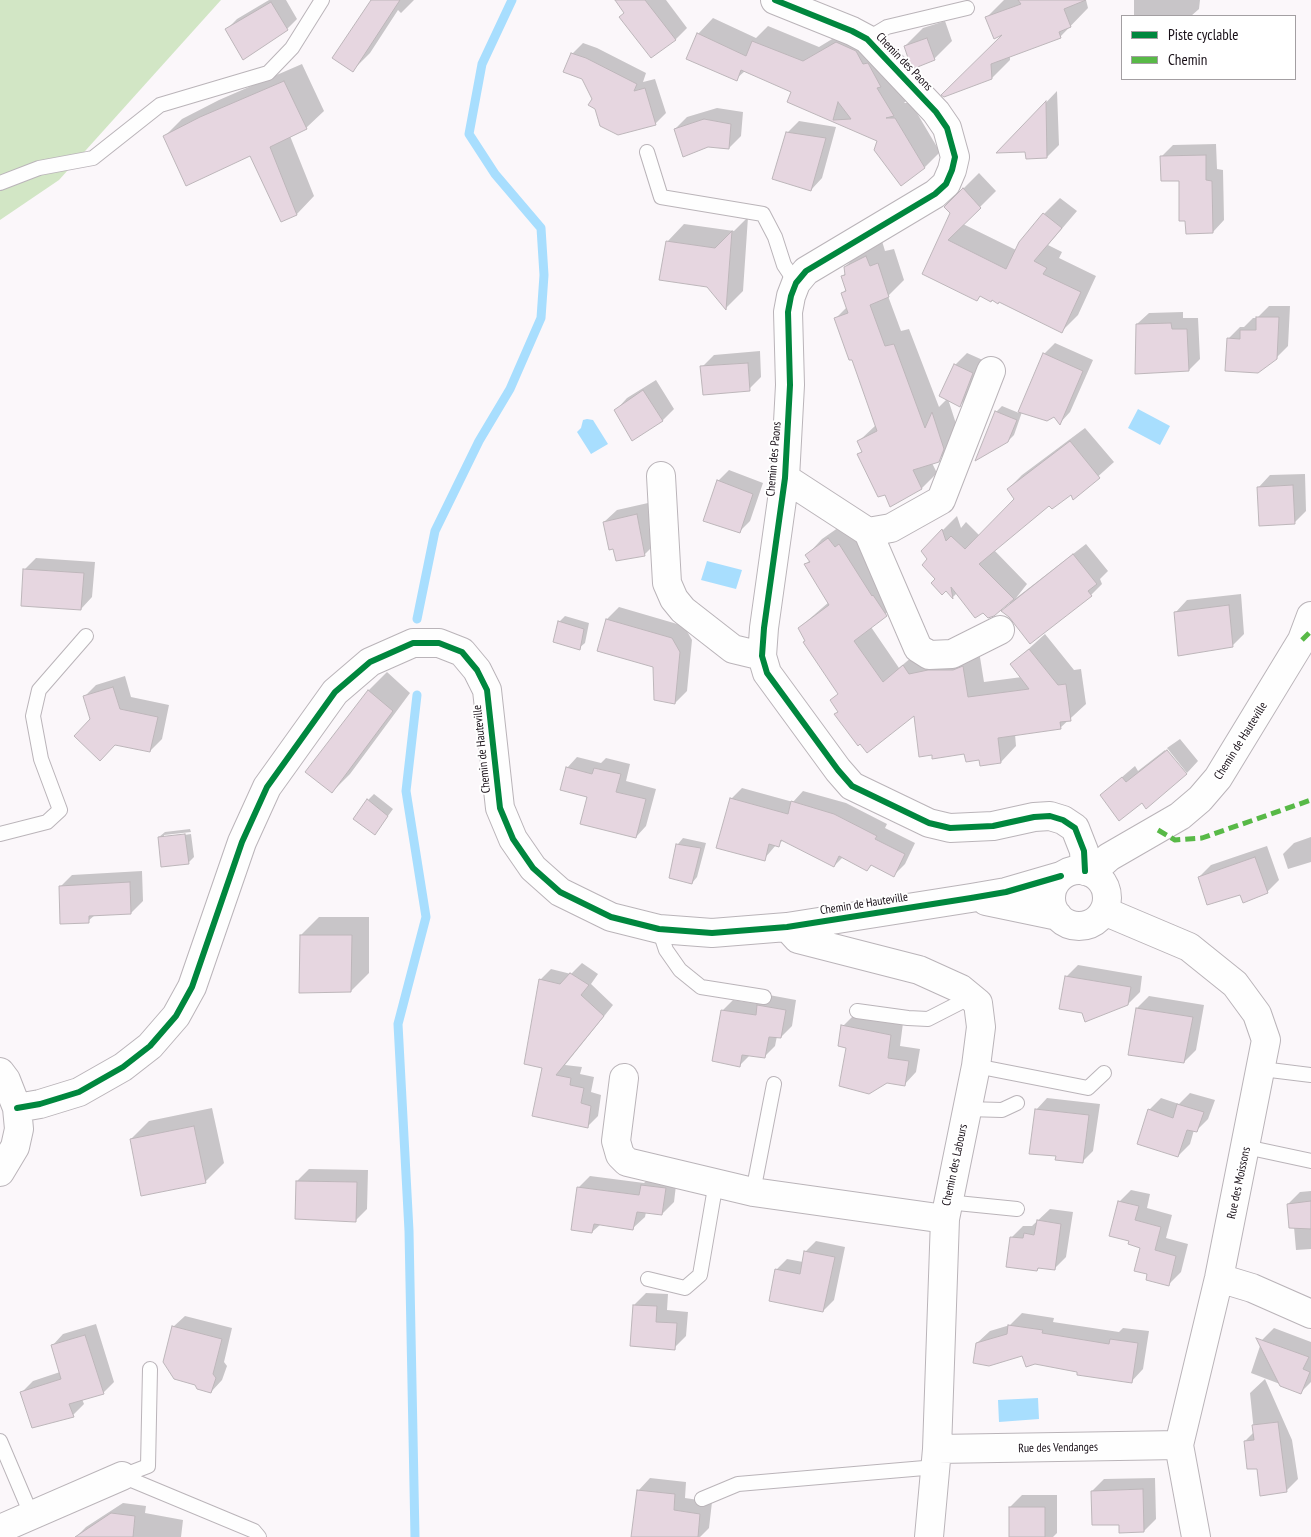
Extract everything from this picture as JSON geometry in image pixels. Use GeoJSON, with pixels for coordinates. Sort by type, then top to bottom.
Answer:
{"type":"FeatureCollection","features":[{"type":"Feature","properties":{"kind":"street","name":"Chemin des Paons"},"geometry":{"type":"LineString","coordinates":[[775,0],[852,31],[867,39],[930,105],[947,128],[954,156],[952,170],[946,184],[935,194],[822,260],[806,271],[796,283],[788,312],[790,385],[786,478],[770,579],[762,656],[767,673],[838,770],[852,786],[929,823],[950,828],[993,826],[1034,817],[1050,816],[1063,820],[1075,828],[1084,851],[1079,873]]}},
{"type":"Feature","properties":{"kind":"street"},"geometry":{"type":"LineString","coordinates":[[868,532],[891,528],[941,500],[991,371]]}},
{"type":"Feature","properties":{"kind":"street"},"geometry":{"type":"LineString","coordinates":[[661,476],[667,583],[674,599],[683,610],[733,649],[762,656]]}},
{"type":"Feature","properties":{"kind":"street"},"geometry":{"type":"LineString","coordinates":[[786,478],[868,532],[918,648],[929,655],[952,654],[1000,630]]}},
{"type":"Feature","properties":{"kind":"street","name":"Chemin de Hauteville"},"geometry":{"type":"LineString","coordinates":[[17,1108],[40,1104],[80,1092],[123,1067],[150,1046],[176,1016],[192,987],[242,842],[267,787],[335,692],[370,662],[412,643],[439,643],[462,652],[477,670],[487,690],[500,808],[513,839],[533,868],[560,892],[603,913],[660,929],[712,933],[787,927],[971,898],[1006,892],[1079,873],[1180,816],[1200,799],[1218,778],[1302,640],[1311,616]]}},
{"type":"Feature","properties":{"kind":"street"},"geometry":{"type":"LineString","coordinates":[[1079,873],[1104,885],[1107,902],[1104,910],[1093,921],[1084,925],[1074,925],[1058,916],[1053,908],[1052,891],[1079,873]]}},
{"type":"Feature","properties":{"kind":"street","name":"Chemin de Hauteville"},"geometry":{"type":"LineString","coordinates":[[971,898],[1058,916]]}},
{"type":"Feature","properties":{"kind":"street","name":"Rue des Moissons"},"geometry":{"type":"LineString","coordinates":[[1104,910],[1189,947],[1235,984],[1257,1014],[1266,1040],[1262,1069],[1219,1278],[1179,1445],[1196,1537]]}},
{"type":"Feature","properties":{"kind":"street"},"geometry":{"type":"LineString","coordinates":[[787,927],[798,939],[919,970],[961,989],[971,997]]}},
{"type":"Feature","properties":{"kind":"street","name":"Chemin des Labours"},"geometry":{"type":"LineString","coordinates":[[929,1537],[936,1458],[946,1210],[976,1066],[981,1027],[978,1003],[971,997]]}},
{"type":"Feature","properties":{"kind":"street"},"geometry":{"type":"LineString","coordinates":[[0,1072],[6,1080],[17,1108],[19,1129],[15,1147],[0,1172]]}},
{"type":"Feature","properties":{"kind":"street"},"geometry":{"type":"LineString","coordinates":[[624,1078],[616,1141],[620,1155],[627,1162],[754,1192],[946,1210]]}},
{"type":"Feature","properties":{"kind":"street"},"geometry":{"type":"LineString","coordinates":[[1219,1278],[1252,1288],[1311,1314]]}},
{"type":"Feature","properties":{"kind":"street","name":"Rue des Vendanges"},"geometry":{"type":"LineString","coordinates":[[936,1458],[1179,1445]]}},
{"type":"Feature","properties":{"kind":"street"},"geometry":{"type":"LineString","coordinates":[[0,1529],[122,1476]]}},
{"type":"Feature","properties":{"kind":"lane"},"geometry":{"type":"LineString","coordinates":[[0,183],[39,168],[93,158],[160,105],[268,73],[292,48],[322,0]]}},
{"type":"Feature","properties":{"kind":"lane"},"geometry":{"type":"LineString","coordinates":[[867,39],[887,26],[967,8]]}},
{"type":"Feature","properties":{"kind":"lane"},"geometry":{"type":"LineString","coordinates":[[648,152],[661,197],[763,214],[775,237],[784,265],[796,283]]}},
{"type":"Feature","properties":{"kind":"lane"},"geometry":{"type":"LineString","coordinates":[[0,834],[47,822],[60,810],[41,759],[34,716],[39,690],[86,636]]}},
{"type":"Feature","properties":{"kind":"lane"},"geometry":{"type":"LineString","coordinates":[[660,929],[666,950],[680,970],[701,987],[764,997]]}},
{"type":"Feature","properties":{"kind":"lane"},"geometry":{"type":"LineString","coordinates":[[857,1011],[928,1019],[971,997]]}},
{"type":"Feature","properties":{"kind":"lane"},"geometry":{"type":"LineString","coordinates":[[976,1066],[1088,1088],[1104,1073]]}},
{"type":"Feature","properties":{"kind":"lane"},"geometry":{"type":"LineString","coordinates":[[1262,1069],[1311,1075]]}},
{"type":"Feature","properties":{"kind":"lane"},"geometry":{"type":"LineString","coordinates":[[754,1192],[774,1084]]}},
{"type":"Feature","properties":{"kind":"lane"},"geometry":{"type":"LineString","coordinates":[[967,1109],[1002,1110],[1017,1103]]}},
{"type":"Feature","properties":{"kind":"lane"},"geometry":{"type":"LineString","coordinates":[[1246,1147],[1311,1161]]}},
{"type":"Feature","properties":{"kind":"lane"},"geometry":{"type":"LineString","coordinates":[[648,1280],[686,1288],[700,1275],[716,1182]]}},
{"type":"Feature","properties":{"kind":"lane"},"geometry":{"type":"LineString","coordinates":[[946,1210],[1017,1209]]}},
{"type":"Feature","properties":{"kind":"lane"},"geometry":{"type":"LineString","coordinates":[[122,1476],[148,1466],[150,1369]]}},
{"type":"Feature","properties":{"kind":"lane"},"geometry":{"type":"LineString","coordinates":[[0,1441],[31,1514]]}},
{"type":"Feature","properties":{"kind":"lane"},"geometry":{"type":"LineString","coordinates":[[702,1499],[738,1484],[936,1458]]}},
{"type":"Feature","properties":{"kind":"lane"},"geometry":{"type":"LineString","coordinates":[[122,1476],[254,1531],[259,1537]]}},
{"type":"Feature","properties":{"kind":"green space"},"geometry":{"type":"Polygon","coordinates":[[[0,0],[221,0],[59,180],[0,220],[0,0]]]}},
{"type":"Feature","properties":{"kind":"water"},"geometry":{"type":"Polygon","coordinates":[[[1138,409],[1170,426],[1160,445],[1128,428],[1138,409]]]}},
{"type":"Feature","properties":{"kind":"water"},"geometry":{"type":"Polygon","coordinates":[[[583,420],[593,420],[608,444],[591,454],[577,432],[581,428],[583,420]]]}},
{"type":"Feature","properties":{"kind":"water"},"geometry":{"type":"Polygon","coordinates":[[[707,561],[742,570],[736,589],[701,580],[707,561]]]}},
{"type":"Feature","properties":{"kind":"water"},"geometry":{"type":"Polygon","coordinates":[[[1038,1398],[1039,1419],[999,1422],[998,1400],[1038,1398]]]}},
{"type":"Feature","properties":{"kind":"building"},"geometry":{"type":"Polygon","coordinates":[[[371,0],[400,0],[353,72],[332,58],[371,0]]]}},
{"type":"Feature","properties":{"kind":"building"},"geometry":{"type":"Polygon","coordinates":[[[615,0],[645,0],[676,40],[651,58],[619,17],[624,13],[615,0]]]}},
{"type":"Feature","properties":{"kind":"building"},"geometry":{"type":"Polygon","coordinates":[[[1018,0],[1086,0],[1064,9],[1071,27],[1059,32],[1061,38],[991,64],[992,79],[944,97],[941,95],[1002,35],[994,39],[985,17],[1021,4],[1018,0]]]}},
{"type":"Feature","properties":{"kind":"building"},"geometry":{"type":"Polygon","coordinates":[[[271,2],[288,30],[243,60],[225,29],[271,2]]]}},
{"type":"Feature","properties":{"kind":"building"},"geometry":{"type":"Polygon","coordinates":[[[697,33],[746,56],[752,41],[803,61],[836,42],[856,51],[863,64],[868,63],[881,87],[877,88],[894,116],[886,118],[895,118],[925,168],[901,186],[874,150],[877,141],[787,102],[791,92],[741,70],[737,81],[686,59],[697,33]],[[838,102],[833,120],[851,119],[838,102]]]}},
{"type":"Feature","properties":{"kind":"building"},"geometry":{"type":"Polygon","coordinates":[[[927,38],[935,60],[915,68],[909,61],[904,46],[927,38]]]}},
{"type":"Feature","properties":{"kind":"building"},"geometry":{"type":"Polygon","coordinates":[[[571,53],[586,58],[637,84],[634,91],[645,88],[656,125],[618,135],[600,126],[595,109],[588,105],[592,99],[582,79],[563,72],[571,53]]]}},
{"type":"Feature","properties":{"kind":"building"},"geometry":{"type":"Polygon","coordinates":[[[284,81],[307,129],[270,147],[297,215],[281,222],[250,156],[186,186],[163,136],[200,117],[284,81]]]}},
{"type":"Feature","properties":{"kind":"building"},"geometry":{"type":"Polygon","coordinates":[[[1046,101],[1047,158],[1026,159],[1025,152],[996,153],[1046,101]]]}},
{"type":"Feature","properties":{"kind":"building"},"geometry":{"type":"Polygon","coordinates":[[[704,119],[731,124],[729,149],[708,147],[683,157],[674,129],[704,119]]]}},
{"type":"Feature","properties":{"kind":"building"},"geometry":{"type":"Polygon","coordinates":[[[786,132],[826,138],[811,191],[772,179],[786,132]]]}},
{"type":"Feature","properties":{"kind":"building"},"geometry":{"type":"Polygon","coordinates":[[[1206,155],[1206,180],[1212,181],[1213,233],[1186,234],[1185,221],[1179,221],[1179,181],[1161,181],[1160,156],[1206,155]]]}},
{"type":"Feature","properties":{"kind":"building"},"geometry":{"type":"Polygon","coordinates":[[[963,188],[981,208],[948,240],[1006,269],[1019,242],[1043,213],[1062,228],[1034,261],[1047,268],[1043,274],[1081,292],[1062,333],[999,302],[998,304],[992,300],[991,302],[980,296],[977,301],[922,274],[950,213],[944,207],[963,188]]]}},
{"type":"Feature","properties":{"kind":"building"},"geometry":{"type":"Polygon","coordinates":[[[732,231],[726,310],[707,287],[659,280],[666,241],[715,248],[732,231]]]}},
{"type":"Feature","properties":{"kind":"building"},"geometry":{"type":"Polygon","coordinates":[[[866,256],[870,266],[878,263],[889,297],[870,305],[885,346],[894,344],[925,428],[932,412],[944,449],[939,462],[913,470],[922,489],[890,507],[885,495],[878,497],[857,454],[862,452],[857,441],[877,431],[852,360],[849,360],[834,318],[848,313],[841,293],[846,291],[841,276],[845,275],[844,267],[866,256]]]}},
{"type":"Feature","properties":{"kind":"building"},"geometry":{"type":"Polygon","coordinates":[[[1256,317],[1279,317],[1277,359],[1258,373],[1225,371],[1227,338],[1240,339],[1240,330],[1256,330],[1256,317]]]}},
{"type":"Feature","properties":{"kind":"building"},"geometry":{"type":"Polygon","coordinates":[[[1171,323],[1172,329],[1187,329],[1189,371],[1135,374],[1136,324],[1171,323]]]}},
{"type":"Feature","properties":{"kind":"building"},"geometry":{"type":"Polygon","coordinates":[[[1043,353],[1083,371],[1060,425],[1054,417],[1047,421],[1018,412],[1043,353]]]}},
{"type":"Feature","properties":{"kind":"building"},"geometry":{"type":"Polygon","coordinates":[[[748,363],[750,391],[703,395],[700,366],[748,363]]]}},
{"type":"Feature","properties":{"kind":"building"},"geometry":{"type":"Polygon","coordinates":[[[954,364],[973,373],[960,407],[939,396],[954,364]]]}},
{"type":"Feature","properties":{"kind":"building"},"geometry":{"type":"Polygon","coordinates":[[[643,390],[663,421],[632,441],[614,410],[643,390]]]}},
{"type":"Feature","properties":{"kind":"building"},"geometry":{"type":"Polygon","coordinates":[[[995,411],[1017,420],[1008,442],[975,461],[995,411]]]}},
{"type":"Feature","properties":{"kind":"building"},"geometry":{"type":"Polygon","coordinates":[[[1070,441],[1100,478],[1073,500],[1071,495],[1052,509],[1049,506],[979,564],[1014,599],[994,616],[988,618],[983,613],[975,618],[951,587],[953,599],[946,591],[942,595],[931,583],[935,579],[922,565],[927,559],[921,551],[942,529],[946,541],[951,536],[965,549],[1014,499],[1007,489],[1070,441]]]}},
{"type":"Feature","properties":{"kind":"building"},"geometry":{"type":"Polygon","coordinates":[[[717,480],[753,494],[740,533],[703,521],[717,480]]]}},
{"type":"Feature","properties":{"kind":"building"},"geometry":{"type":"Polygon","coordinates":[[[1293,485],[1295,524],[1259,526],[1257,487],[1293,485]]]}},
{"type":"Feature","properties":{"kind":"building"},"geometry":{"type":"Polygon","coordinates":[[[637,514],[645,556],[616,561],[613,549],[609,550],[603,522],[637,514]]]}},
{"type":"Feature","properties":{"kind":"building"},"geometry":{"type":"Polygon","coordinates":[[[828,538],[835,547],[839,544],[887,616],[854,641],[883,682],[903,665],[909,674],[928,670],[953,670],[963,666],[968,697],[1029,689],[1010,664],[1029,649],[1058,685],[1066,684],[1071,721],[1060,722],[1061,729],[998,738],[1001,763],[980,766],[979,760],[966,762],[964,754],[932,759],[932,755],[919,757],[914,716],[867,753],[860,744],[858,746],[834,714],[838,712],[830,700],[838,694],[803,642],[805,641],[798,628],[829,605],[804,564],[810,562],[805,555],[828,538]]]}},
{"type":"Feature","properties":{"kind":"building"},"geometry":{"type":"Polygon","coordinates":[[[1073,554],[1097,584],[1088,591],[1092,596],[1030,644],[1009,617],[1001,611],[1073,554]]]}},
{"type":"Feature","properties":{"kind":"building"},"geometry":{"type":"Polygon","coordinates":[[[23,569],[84,573],[81,610],[21,606],[23,569]]]}},
{"type":"Feature","properties":{"kind":"building"},"geometry":{"type":"Polygon","coordinates":[[[1229,605],[1233,647],[1178,656],[1174,612],[1229,605]]]}},
{"type":"Feature","properties":{"kind":"building"},"geometry":{"type":"Polygon","coordinates":[[[606,619],[672,638],[680,652],[675,704],[654,700],[653,667],[597,651],[606,619]]]}},
{"type":"Feature","properties":{"kind":"building"},"geometry":{"type":"Polygon","coordinates":[[[558,621],[584,629],[580,650],[553,642],[558,621]]]}},
{"type":"Feature","properties":{"kind":"building"},"geometry":{"type":"Polygon","coordinates":[[[113,687],[120,709],[158,717],[150,752],[115,745],[100,761],[74,736],[90,719],[83,696],[113,687]]]}},
{"type":"Feature","properties":{"kind":"building"},"geometry":{"type":"Polygon","coordinates":[[[368,690],[393,711],[332,793],[305,772],[368,690]]]}},
{"type":"Feature","properties":{"kind":"building"},"geometry":{"type":"Polygon","coordinates":[[[1167,750],[1187,774],[1146,809],[1142,803],[1119,821],[1100,795],[1122,777],[1126,782],[1167,750]]]}},
{"type":"Feature","properties":{"kind":"building"},"geometry":{"type":"Polygon","coordinates":[[[566,767],[592,774],[594,768],[621,774],[616,792],[646,799],[636,838],[580,824],[587,797],[560,790],[566,767]]]}},
{"type":"Feature","properties":{"kind":"building"},"geometry":{"type":"Polygon","coordinates":[[[730,798],[788,814],[791,801],[834,814],[877,836],[875,839],[905,854],[894,877],[871,865],[867,871],[839,856],[834,867],[781,840],[779,847],[769,844],[765,861],[716,848],[730,798]]]}},
{"type":"Feature","properties":{"kind":"building"},"geometry":{"type":"Polygon","coordinates":[[[367,799],[388,816],[375,835],[353,819],[367,799]]]}},
{"type":"Feature","properties":{"kind":"building"},"geometry":{"type":"Polygon","coordinates":[[[185,834],[189,864],[161,867],[158,837],[185,834]]]}},
{"type":"Feature","properties":{"kind":"building"},"geometry":{"type":"Polygon","coordinates":[[[676,844],[701,848],[692,884],[669,878],[676,844]]]}},
{"type":"Feature","properties":{"kind":"building"},"geometry":{"type":"Polygon","coordinates":[[[1255,857],[1268,893],[1243,903],[1240,895],[1207,905],[1198,877],[1255,857]]]}},
{"type":"Feature","properties":{"kind":"building"},"geometry":{"type":"Polygon","coordinates":[[[130,882],[131,914],[89,916],[89,923],[60,924],[59,886],[130,882]]]}},
{"type":"Feature","properties":{"kind":"building"},"geometry":{"type":"Polygon","coordinates":[[[300,935],[352,935],[351,992],[299,993],[300,935]]]}},
{"type":"Feature","properties":{"kind":"building"},"geometry":{"type":"Polygon","coordinates":[[[570,973],[589,985],[581,995],[604,1016],[556,1075],[571,1078],[570,1085],[584,1088],[581,1103],[591,1106],[588,1128],[532,1116],[542,1068],[524,1064],[539,979],[560,984],[570,973]]]}},
{"type":"Feature","properties":{"kind":"building"},"geometry":{"type":"Polygon","coordinates":[[[1065,976],[1131,987],[1128,1005],[1085,1022],[1082,1013],[1059,1009],[1065,976]]]}},
{"type":"Feature","properties":{"kind":"building"},"geometry":{"type":"Polygon","coordinates":[[[757,1005],[786,1010],[781,1038],[769,1037],[765,1058],[742,1055],[740,1067],[712,1061],[721,1010],[756,1015],[757,1005]]]}},
{"type":"Feature","properties":{"kind":"building"},"geometry":{"type":"Polygon","coordinates":[[[1136,1008],[1193,1017],[1184,1063],[1128,1055],[1136,1008]]]}},
{"type":"Feature","properties":{"kind":"building"},"geometry":{"type":"Polygon","coordinates":[[[841,1025],[891,1035],[888,1058],[909,1061],[905,1086],[887,1083],[869,1094],[839,1086],[846,1048],[838,1046],[841,1025]]]}},
{"type":"Feature","properties":{"kind":"building"},"geometry":{"type":"Polygon","coordinates":[[[1177,1104],[1204,1112],[1197,1132],[1187,1130],[1178,1157],[1137,1144],[1148,1109],[1173,1118],[1177,1104]]]}},
{"type":"Feature","properties":{"kind":"building"},"geometry":{"type":"Polygon","coordinates":[[[1035,1109],[1089,1115],[1083,1163],[1055,1160],[1056,1156],[1029,1154],[1035,1109]]]}},
{"type":"Feature","properties":{"kind":"building"},"geometry":{"type":"Polygon","coordinates":[[[194,1126],[206,1183],[141,1196],[130,1139],[194,1126]]]}},
{"type":"Feature","properties":{"kind":"building"},"geometry":{"type":"Polygon","coordinates":[[[296,1181],[357,1182],[356,1222],[295,1219],[296,1181]]]}},
{"type":"Feature","properties":{"kind":"building"},"geometry":{"type":"Polygon","coordinates":[[[641,1185],[666,1188],[662,1215],[637,1212],[633,1230],[594,1224],[592,1233],[571,1230],[577,1187],[639,1195],[641,1185]]]}},
{"type":"Feature","properties":{"kind":"building"},"geometry":{"type":"Polygon","coordinates":[[[1118,1201],[1139,1206],[1135,1220],[1161,1227],[1155,1250],[1176,1256],[1169,1286],[1146,1280],[1147,1274],[1134,1271],[1140,1248],[1128,1244],[1129,1241],[1109,1236],[1118,1201]]]}},
{"type":"Feature","properties":{"kind":"building"},"geometry":{"type":"Polygon","coordinates":[[[1311,1201],[1311,1229],[1289,1228],[1287,1204],[1311,1201]]]}},
{"type":"Feature","properties":{"kind":"building"},"geometry":{"type":"Polygon","coordinates":[[[1037,1220],[1061,1224],[1055,1270],[1038,1268],[1037,1271],[1006,1267],[1010,1237],[1023,1238],[1024,1233],[1034,1235],[1037,1220]]]}},
{"type":"Feature","properties":{"kind":"building"},"geometry":{"type":"Polygon","coordinates":[[[804,1251],[835,1257],[823,1312],[769,1301],[775,1269],[800,1274],[804,1251]]]}},
{"type":"Feature","properties":{"kind":"building"},"geometry":{"type":"Polygon","coordinates":[[[633,1305],[657,1306],[656,1322],[677,1323],[675,1350],[630,1346],[633,1305]]]}},
{"type":"Feature","properties":{"kind":"building"},"geometry":{"type":"Polygon","coordinates":[[[1008,1325],[1043,1330],[1042,1333],[1109,1344],[1110,1339],[1138,1343],[1132,1383],[1077,1375],[1077,1372],[1035,1364],[1026,1367],[1022,1356],[989,1366],[973,1363],[976,1343],[1007,1334],[1008,1325]]]}},
{"type":"Feature","properties":{"kind":"building"},"geometry":{"type":"Polygon","coordinates":[[[172,1326],[222,1339],[213,1374],[216,1378],[211,1393],[197,1389],[195,1385],[174,1379],[163,1362],[172,1326]]]}},
{"type":"Feature","properties":{"kind":"building"},"geometry":{"type":"Polygon","coordinates":[[[85,1335],[104,1394],[69,1404],[74,1417],[32,1428],[20,1392],[61,1379],[51,1345],[85,1335]]]}},
{"type":"Feature","properties":{"kind":"building"},"geometry":{"type":"Polygon","coordinates":[[[1256,1338],[1309,1357],[1303,1369],[1310,1372],[1301,1394],[1280,1386],[1256,1338]]]}},
{"type":"Feature","properties":{"kind":"building"},"geometry":{"type":"Polygon","coordinates":[[[1278,1422],[1287,1492],[1260,1496],[1257,1469],[1247,1469],[1244,1441],[1254,1440],[1252,1425],[1278,1422]]]}},
{"type":"Feature","properties":{"kind":"building"},"geometry":{"type":"Polygon","coordinates":[[[1143,1489],[1144,1532],[1119,1533],[1119,1525],[1092,1525],[1091,1491],[1143,1489]]]}},
{"type":"Feature","properties":{"kind":"building"},"geometry":{"type":"Polygon","coordinates":[[[637,1490],[675,1494],[674,1510],[700,1514],[698,1537],[631,1537],[637,1490]]]}},
{"type":"Feature","properties":{"kind":"building"},"geometry":{"type":"Polygon","coordinates":[[[1009,1507],[1045,1507],[1045,1537],[1009,1537],[1009,1507]]]}},
{"type":"Feature","properties":{"kind":"building"},"geometry":{"type":"Polygon","coordinates":[[[111,1513],[135,1516],[133,1537],[75,1537],[111,1513]]]}},
{"type":"Feature","properties":{"kind":"waterway"},"geometry":{"type":"LineString","coordinates":[[417,619],[435,531],[479,441],[510,389],[541,318],[544,275],[541,228],[495,174],[469,134],[482,64],[512,0]]}},
{"type":"Feature","properties":{"kind":"waterway"},"geometry":{"type":"LineString","coordinates":[[415,1537],[409,1231],[398,1024],[426,917],[406,791],[417,695]]}},
{"type":"Feature","properties":{"kind":"marked path"},"geometry":{"type":"LineString","coordinates":[[1302,640],[1311,631]]}},
{"type":"Feature","properties":{"kind":"marked path"},"geometry":{"type":"LineString","coordinates":[[1158,830],[1175,840],[1202,838],[1311,800]]}},
{"type":"Feature","properties":{"kind":"cycle path"},"geometry":{"type":"LineString","coordinates":[[775,0],[852,31],[867,39],[936,112],[947,128],[955,157],[946,184],[935,194],[806,271],[796,283],[791,296],[788,312],[790,385],[785,478],[764,628],[762,656],[767,673],[838,770],[852,786],[929,823],[950,828],[993,826],[1034,817],[1050,816],[1063,820],[1075,828],[1084,851],[1085,871]]}},
{"type":"Feature","properties":{"kind":"cycle path"},"geometry":{"type":"LineString","coordinates":[[17,1108],[40,1104],[79,1092],[123,1067],[150,1046],[176,1016],[192,987],[242,842],[267,787],[335,692],[370,662],[413,643],[439,643],[462,652],[477,670],[487,690],[500,808],[513,839],[533,868],[560,892],[611,917],[659,929],[712,933],[787,927],[1006,892],[1061,876]]}}]}
